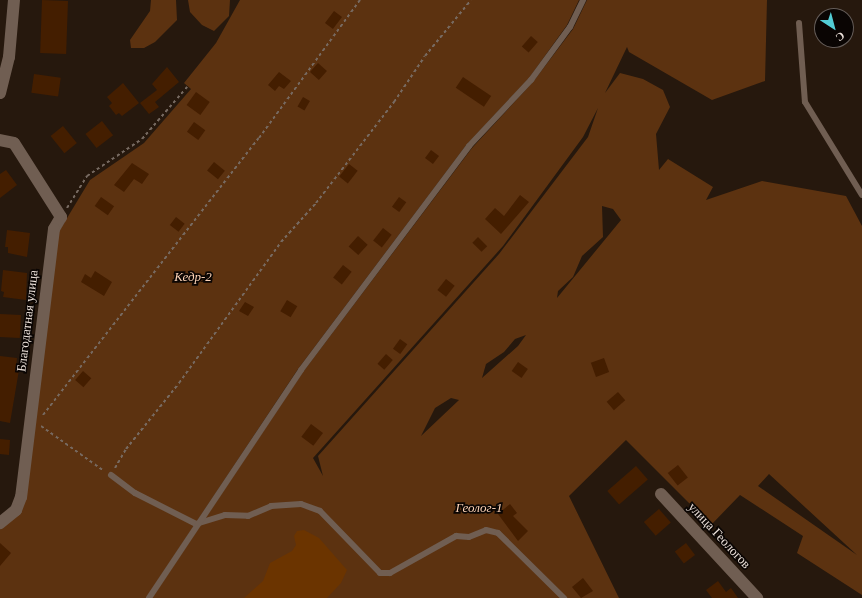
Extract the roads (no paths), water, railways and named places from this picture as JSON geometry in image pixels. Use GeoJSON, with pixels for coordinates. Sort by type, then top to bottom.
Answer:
{"type":"FeatureCollection","features":[{"type":"Feature","properties":{"kind":"street"},"geometry":{"type":"LineString","coordinates":[[0,93],[9,57],[14,0]]}},
{"type":"Feature","properties":{"kind":"street","name":"Благодатная улица"},"geometry":{"type":"LineString","coordinates":[[0,140],[14,144],[61,217],[54,229],[33,423],[21,497],[16,510],[0,523]]}},
{"type":"Feature","properties":{"kind":"street","name":"улица Геологов"},"geometry":{"type":"LineString","coordinates":[[661,494],[758,598]]}},
{"type":"Feature","properties":{"kind":"lane"},"geometry":{"type":"LineString","coordinates":[[149,598],[196,524],[212,507],[301,370],[469,146],[531,80],[570,27],[583,0]]}},
{"type":"Feature","properties":{"kind":"lane"},"geometry":{"type":"LineString","coordinates":[[799,23],[805,102],[862,195]]}},
{"type":"Feature","properties":{"kind":"lane"},"geometry":{"type":"LineString","coordinates":[[111,475],[135,493],[196,524],[225,515],[248,516],[271,506],[301,504],[320,511],[380,572],[390,573],[456,536],[469,537],[486,530],[498,533],[564,598]]}},
{"type":"Feature","properties":{"kind":"park label","name":"Кедр-2"},"geometry":{"type":"Point","coordinates":[193,277]}},
{"type":"Feature","properties":{"kind":"park label","name":"Геолог-1"},"geometry":{"type":"Point","coordinates":[479,508]}}]}
